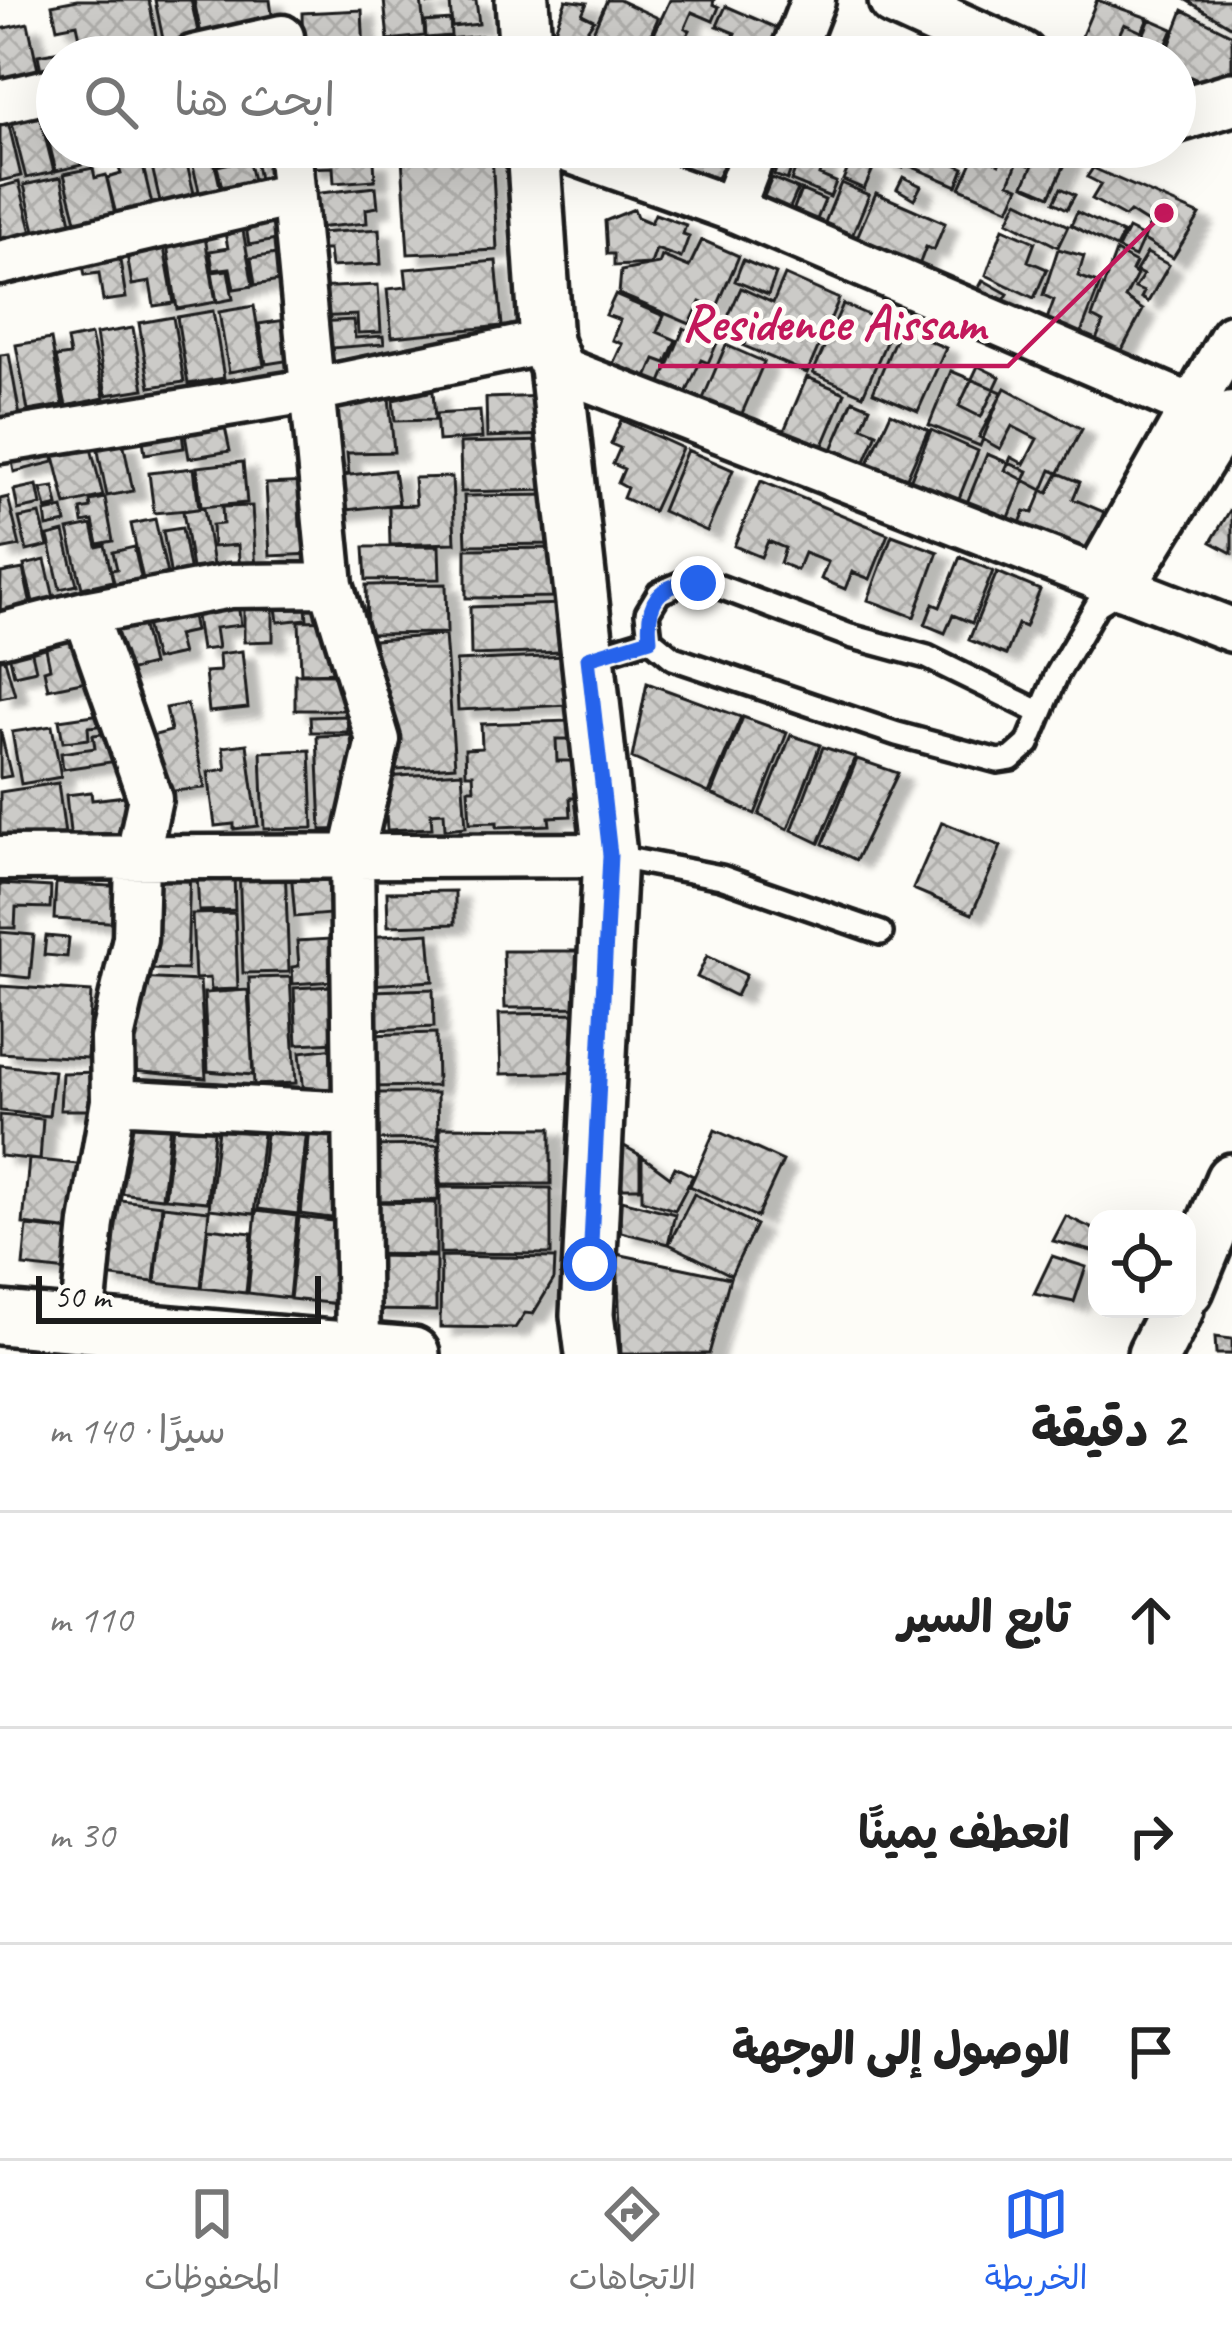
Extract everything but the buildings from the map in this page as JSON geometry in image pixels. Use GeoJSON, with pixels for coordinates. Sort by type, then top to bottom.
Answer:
{"type":"FeatureCollection","features":[{"type":"Feature","properties":{"kind":"street"},"geometry":{"type":"LineString","coordinates":[[522,0],[525,36]]}},
{"type":"Feature","properties":{"kind":"street"},"geometry":{"type":"LineString","coordinates":[[799,36],[813,0]]}},
{"type":"Feature","properties":{"kind":"street"},"geometry":{"type":"LineString","coordinates":[[896,0],[974,36]]}},
{"type":"Feature","properties":{"kind":"street"},"geometry":{"type":"LineString","coordinates":[[0,102],[36,93]]}},
{"type":"Feature","properties":{"kind":"street"},"geometry":{"type":"LineString","coordinates":[[1196,110],[1232,99]]}},
{"type":"Feature","properties":{"kind":"street"},"geometry":{"type":"LineString","coordinates":[[290,168],[331,585],[378,740],[352,854],[358,1349]]}},
{"type":"Feature","properties":{"kind":"street"},"geometry":{"type":"LineString","coordinates":[[535,168],[551,354],[610,855],[580,1341]]}},
{"type":"Feature","properties":{"kind":"street"},"geometry":{"type":"LineString","coordinates":[[617,168],[732,209],[1212,409]]}},
{"type":"Feature","properties":{"kind":"street"},"geometry":{"type":"LineString","coordinates":[[732,209],[748,168]]}},
{"type":"Feature","properties":{"kind":"street"},"geometry":{"type":"LineString","coordinates":[[0,263],[292,195]]}},
{"type":"Feature","properties":{"kind":"street"},"geometry":{"type":"LineString","coordinates":[[1105,591],[1212,409],[1232,336]]}},
{"type":"Feature","properties":{"kind":"street"},"geometry":{"type":"LineString","coordinates":[[0,441],[551,354],[1105,591],[1232,630]]}},
{"type":"Feature","properties":{"kind":"street"},"geometry":{"type":"LineString","coordinates":[[0,635],[230,586],[331,585]]}},
{"type":"Feature","properties":{"kind":"street"},"geometry":{"type":"LineString","coordinates":[[82,1324],[92,1223],[113,1101],[112,1039],[135,938],[137,860],[150,798],[86,613]]}},
{"type":"Feature","properties":{"kind":"street"},"geometry":{"type":"LineString","coordinates":[[0,858],[610,855]]}},
{"type":"Feature","properties":{"kind":"street"},"geometry":{"type":"LineString","coordinates":[[113,1101],[353,1114]]}},
{"type":"Feature","properties":{"kind":"street"},"geometry":{"type":"LineString","coordinates":[[1207,1272],[1232,1180]]}},
{"type":"Feature","properties":{"kind":"street"},"geometry":{"type":"LineString","coordinates":[[0,1318],[413,1354]]}},
{"type":"Feature","properties":{"kind":"street"},"geometry":{"type":"LineString","coordinates":[[1154,1354],[1172,1318]]}},
{"type":"Feature","properties":{"kind":"lane"},"geometry":{"type":"LineString","coordinates":[[1041,713],[928,657],[850,636],[720,587],[684,582],[659,593],[647,613],[650,639],[673,658],[697,668],[985,759],[1011,759],[1028,744],[1041,713],[1057,674],[1105,591]]}},
{"type":"Feature","properties":{"kind":"lane"},"geometry":{"type":"LineString","coordinates":[[588,658],[650,639]]}},
{"type":"Feature","properties":{"kind":"lane"},"geometry":{"type":"LineString","coordinates":[[610,855],[721,877],[881,933]]}},
{"type":"Feature","properties":{"kind":"place","name":"Residence Aissam"},"geometry":{"type":"Point","coordinates":[1164,213]}},
{"type":"Feature","properties":{"kind":"route"},"geometry":{"type":"LineString","coordinates":[[590,1264],[610,855],[588,658],[650,639],[647,613],[659,593],[684,582],[698,583]]}}]}
